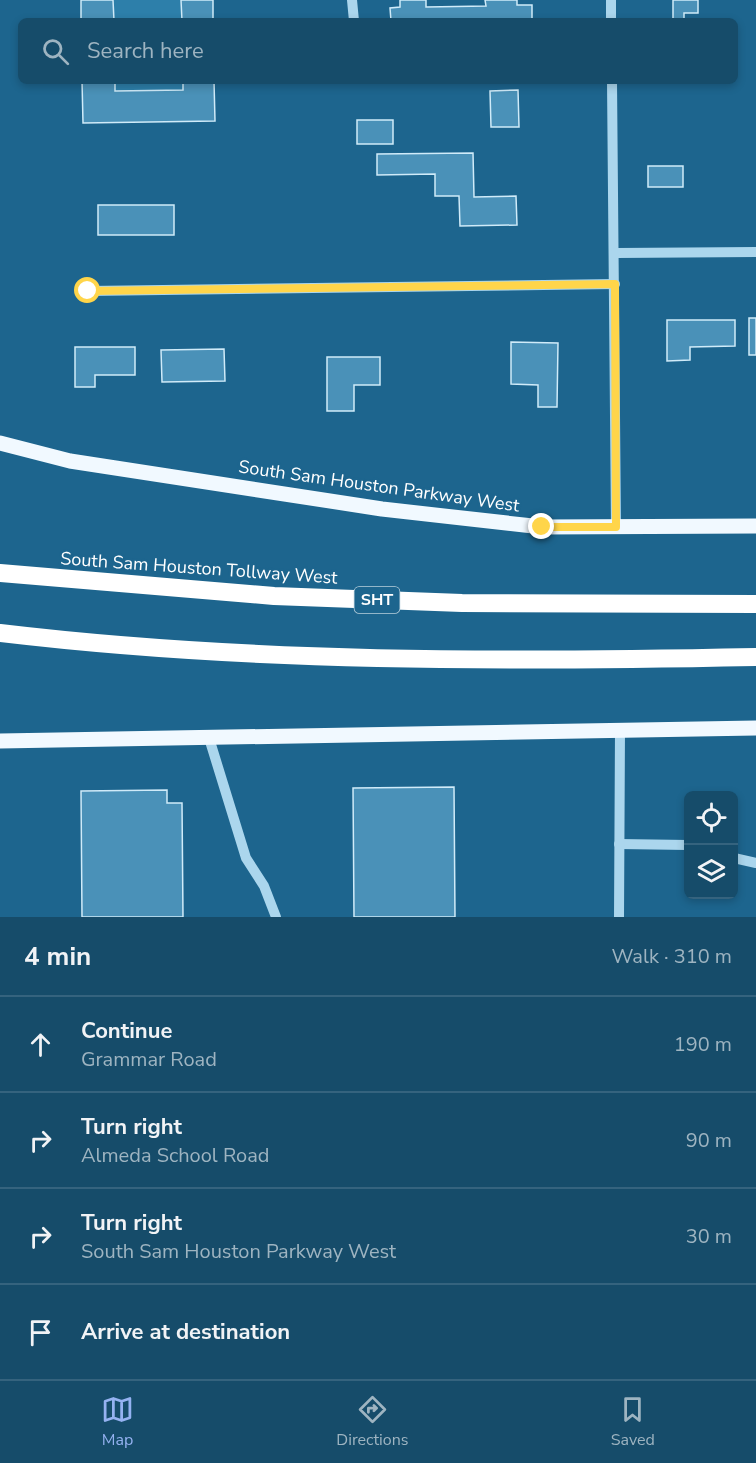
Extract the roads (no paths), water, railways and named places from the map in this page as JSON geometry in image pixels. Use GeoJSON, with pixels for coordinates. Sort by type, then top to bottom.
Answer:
{"type":"FeatureCollection","features":[{"type":"Feature","properties":{"kind":"highway","name":"South Sam Houston Tollway West"},"geometry":{"type":"LineString","coordinates":[[0,573],[96,583],[274,596],[462,603],[756,604]]}},
{"type":"Feature","properties":{"kind":"highway"},"geometry":{"type":"LineString","coordinates":[[577,603],[756,596]]}},
{"type":"Feature","properties":{"kind":"highway"},"geometry":{"type":"LineString","coordinates":[[0,633],[304,657],[579,661],[756,657]]}},
{"type":"Feature","properties":{"kind":"main road","name":"South Sam Houston Parkway West"},"geometry":{"type":"LineString","coordinates":[[0,443],[70,461],[382,509],[542,527],[756,526]]}},
{"type":"Feature","properties":{"kind":"main road"},"geometry":{"type":"LineString","coordinates":[[0,741],[756,728]]}},
{"type":"Feature","properties":{"kind":"street"},"geometry":{"type":"LineString","coordinates":[[352,0],[354,18]]}},
{"type":"Feature","properties":{"kind":"street"},"geometry":{"type":"LineString","coordinates":[[610,0],[611,18]]}},
{"type":"Feature","properties":{"kind":"street"},"geometry":{"type":"LineString","coordinates":[[612,84],[616,253],[616,527]]}},
{"type":"Feature","properties":{"kind":"street"},"geometry":{"type":"LineString","coordinates":[[616,253],[756,252]]}},
{"type":"Feature","properties":{"kind":"street"},"geometry":{"type":"LineString","coordinates":[[88,291],[615,284]]}},
{"type":"Feature","properties":{"kind":"street"},"geometry":{"type":"LineString","coordinates":[[618,917],[620,730]]}},
{"type":"Feature","properties":{"kind":"street"},"geometry":{"type":"LineString","coordinates":[[209,738],[229,811],[246,858],[264,886],[276,917]]}},
{"type":"Feature","properties":{"kind":"street"},"geometry":{"type":"LineString","coordinates":[[619,844],[684,845]]}},
{"type":"Feature","properties":{"kind":"street"},"geometry":{"type":"LineString","coordinates":[[738,859],[756,863]]}}]}
